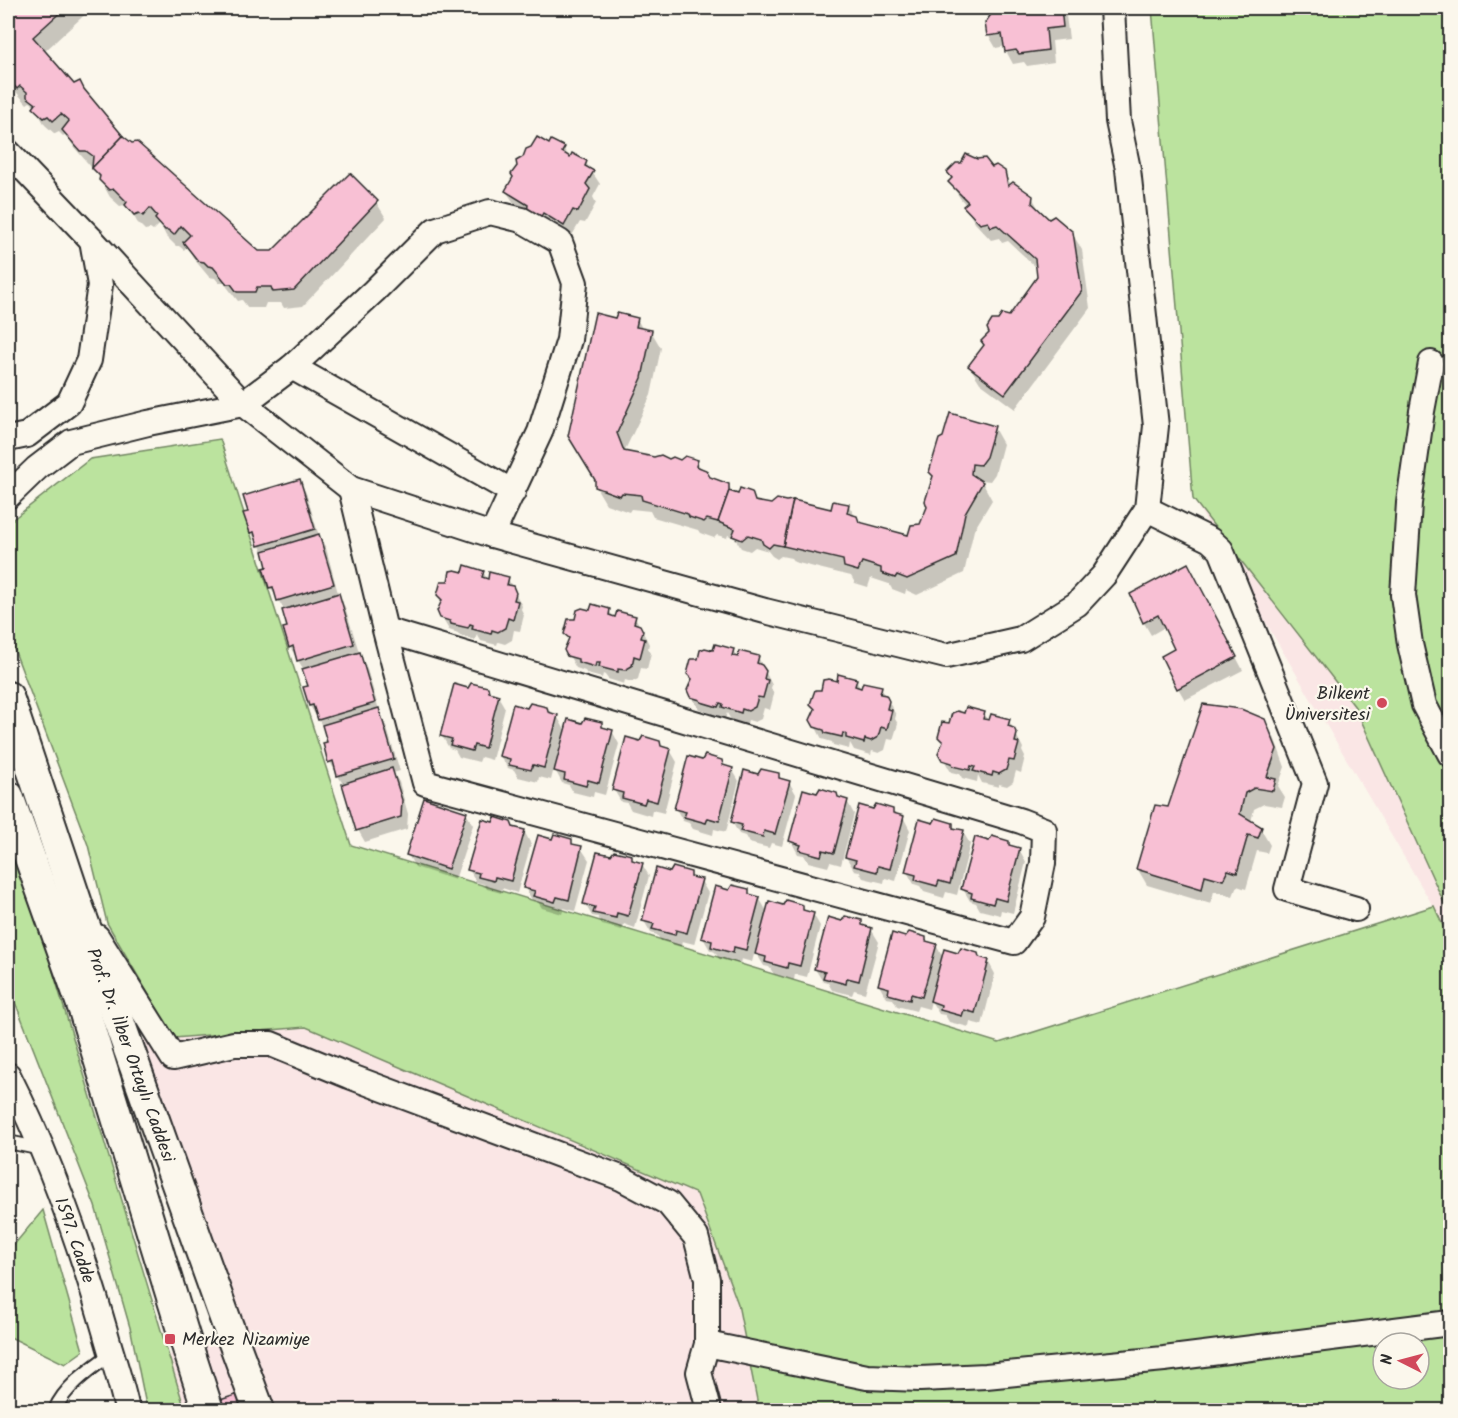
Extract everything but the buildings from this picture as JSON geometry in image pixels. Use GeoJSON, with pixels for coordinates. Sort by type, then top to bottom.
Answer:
{"type":"FeatureCollection","features":[{"type":"Feature","properties":{"kind":"street"},"geometry":{"type":"LineString","coordinates":[[8,152],[243,404],[351,489],[492,535],[765,611],[946,656],[1021,639],[1077,604],[1104,575],[1147,509],[1156,426],[1128,169],[1118,121],[1112,8]]}},
{"type":"Feature","properties":{"kind":"street"},"geometry":{"type":"LineString","coordinates":[[8,496],[37,468],[71,442],[148,423],[243,404],[292,367],[374,291],[435,230],[490,212],[522,220],[560,242],[575,283],[569,340],[540,432],[492,535]]}},
{"type":"Feature","properties":{"kind":"street"},"geometry":{"type":"LineString","coordinates":[[8,439],[27,435],[69,403],[89,360],[100,285],[92,240]]}},
{"type":"Feature","properties":{"kind":"street"},"geometry":{"type":"LineString","coordinates":[[1431,363],[1409,503],[1403,595],[1410,644],[1424,705],[1450,754]]}},
{"type":"Feature","properties":{"kind":"street"},"geometry":{"type":"LineString","coordinates":[[292,367],[513,492]]}},
{"type":"Feature","properties":{"kind":"street"},"geometry":{"type":"LineString","coordinates":[[351,489],[385,630],[426,783],[1014,942],[1032,918],[1043,863],[1044,830],[1010,817],[385,630]]}},
{"type":"Feature","properties":{"kind":"street"},"geometry":{"type":"LineString","coordinates":[[1147,509],[1210,540],[1221,550],[1315,783],[1287,889],[1356,909]]}},
{"type":"Feature","properties":{"kind":"street","name":"Prof. Dr. İlber Ortaylı Caddesi"},"geometry":{"type":"LineString","coordinates":[[8,697],[78,907],[259,1410]]}},
{"type":"Feature","properties":{"kind":"street","name":"Prof. Dr. İlber Ortaylı Caddesi"},"geometry":{"type":"LineString","coordinates":[[8,796],[81,1000],[208,1410]]}},
{"type":"Feature","properties":{"kind":"street"},"geometry":{"type":"LineString","coordinates":[[78,907],[173,1058],[234,1044],[271,1044],[621,1178],[668,1203],[696,1237],[707,1279],[706,1344],[699,1372],[709,1410]]}},
{"type":"Feature","properties":{"kind":"street","name":"1597. Cadde"},"geometry":{"type":"LineString","coordinates":[[8,1075],[42,1149],[67,1213],[94,1294],[127,1410]]}},
{"type":"Feature","properties":{"kind":"street"},"geometry":{"type":"LineString","coordinates":[[184,1336],[226,1321]]}},
{"type":"Feature","properties":{"kind":"street"},"geometry":{"type":"LineString","coordinates":[[706,1344],[867,1377],[920,1379],[986,1376],[1164,1359],[1450,1323]]}},
{"type":"Feature","properties":{"kind":"lane"},"geometry":{"type":"LineString","coordinates":[[8,1142],[42,1149]]}},
{"type":"Feature","properties":{"kind":"lane"},"geometry":{"type":"LineString","coordinates":[[55,1410],[76,1382],[111,1354]]}},
{"type":"Feature","properties":{"kind":"shaded area","name":"Bilkent Üniversitesi"},"geometry":{"type":"Polygon","coordinates":[[[1152,8],[1450,8],[1450,1410],[185,1410],[169,1355],[242,1326],[143,1039],[306,1027],[989,1100],[1433,906],[1193,499],[1152,8]]]}},
{"type":"Feature","properties":{"kind":"green space"},"geometry":{"type":"Polygon","coordinates":[[[1152,8],[1450,8],[1450,916],[1355,707],[1193,499],[1152,8]]]}},
{"type":"Feature","properties":{"kind":"green space"},"geometry":{"type":"Polygon","coordinates":[[[220,439],[351,845],[999,1043],[1434,906],[1450,941],[1450,1410],[759,1410],[738,1304],[697,1194],[306,1027],[174,1038],[107,923],[88,845],[8,633],[8,523],[90,459],[220,439]]]}},
{"type":"Feature","properties":{"kind":"green space"},"geometry":{"type":"Polygon","coordinates":[[[8,841],[49,958],[185,1410],[147,1410],[131,1331],[95,1206],[8,988],[8,841]]]}},
{"type":"Feature","properties":{"kind":"green space"},"geometry":{"type":"Polygon","coordinates":[[[43,1210],[83,1351],[65,1364],[8,1336],[8,1252],[43,1210]]]}},
{"type":"Feature","properties":{"kind":"place","name":"Bilkent Üniversitesi"},"geometry":{"type":"Point","coordinates":[1382,703]}},
{"type":"Feature","properties":{"kind":"place","name":"Merkez Nizamiye"},"geometry":{"type":"Point","coordinates":[170,1339]}}]}
